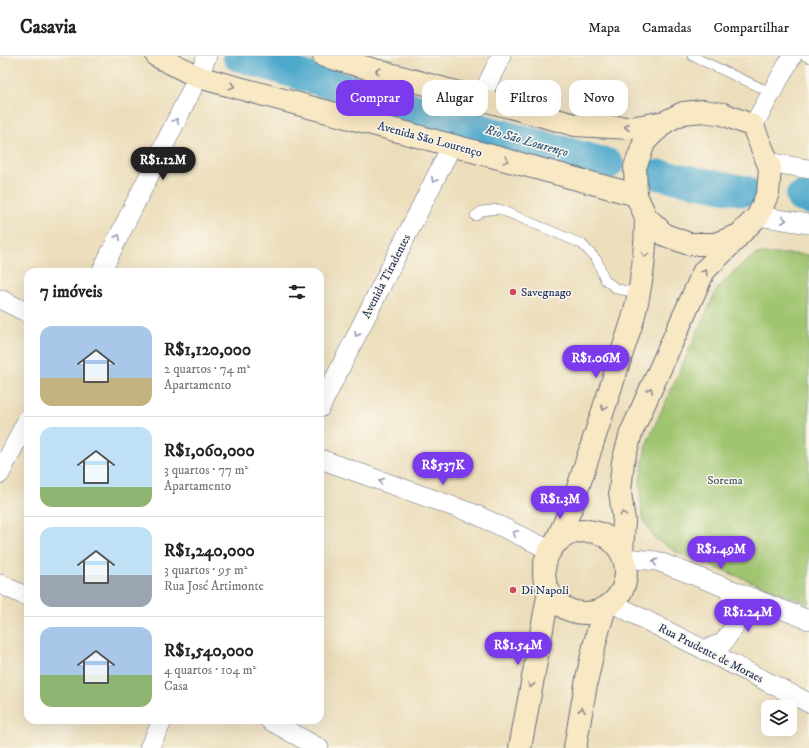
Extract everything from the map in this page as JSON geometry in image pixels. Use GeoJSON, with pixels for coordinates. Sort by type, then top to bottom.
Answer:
{"type":"FeatureCollection","features":[{"type":"Feature","properties":{"kind":"main road","name":"Avenida São Lourenço"},"geometry":{"type":"LineString","coordinates":[[157,56],[202,67],[452,145],[636,194]]}},
{"type":"Feature","properties":{"kind":"main road"},"geometry":{"type":"LineString","coordinates":[[324,56],[422,83]]}},
{"type":"Feature","properties":{"kind":"main road"},"geometry":{"type":"LineString","coordinates":[[488,101],[575,125],[630,128],[665,122],[684,113],[703,111],[723,114],[753,126],[770,168],[768,193],[758,216],[704,271],[631,433],[623,462],[620,492],[624,521],[624,556],[627,574],[622,590],[609,606],[597,630],[575,748]]}},
{"type":"Feature","properties":{"kind":"main road"},"geometry":{"type":"LineString","coordinates":[[665,122],[645,141],[635,167],[636,194],[646,217],[665,235],[689,244],[715,244],[739,235]]}},
{"type":"Feature","properties":{"kind":"main road"},"geometry":{"type":"LineString","coordinates":[[609,606],[584,613],[563,607],[549,591],[544,577],[545,563],[572,506],[633,319],[640,293],[646,250],[646,217]]}},
{"type":"Feature","properties":{"kind":"main road"},"geometry":{"type":"LineString","coordinates":[[552,547],[571,533],[591,531],[610,538],[624,556]]}},
{"type":"Feature","properties":{"kind":"main road"},"geometry":{"type":"LineString","coordinates":[[520,748],[549,591]]}},
{"type":"Feature","properties":{"kind":"street"},"geometry":{"type":"LineString","coordinates":[[488,83],[501,56]]}},
{"type":"Feature","properties":{"kind":"street"},"geometry":{"type":"LineString","coordinates":[[753,126],[792,56]]}},
{"type":"Feature","properties":{"kind":"street"},"geometry":{"type":"LineString","coordinates":[[103,268],[202,67]]}},
{"type":"Feature","properties":{"kind":"street","name":"Avenida Tiradentes"},"geometry":{"type":"LineString","coordinates":[[324,400],[452,145]]}},
{"type":"Feature","properties":{"kind":"street"},"geometry":{"type":"LineString","coordinates":[[767,162],[809,169]]}},
{"type":"Feature","properties":{"kind":"street"},"geometry":{"type":"LineString","coordinates":[[758,216],[809,224]]}},
{"type":"Feature","properties":{"kind":"street"},"geometry":{"type":"LineString","coordinates":[[0,299],[24,311]]}},
{"type":"Feature","properties":{"kind":"street"},"geometry":{"type":"LineString","coordinates":[[0,474],[24,426]]}},
{"type":"Feature","properties":{"kind":"street"},"geometry":{"type":"LineString","coordinates":[[324,460],[477,515],[552,547]]}},
{"type":"Feature","properties":{"kind":"street"},"geometry":{"type":"LineString","coordinates":[[624,556],[656,561],[809,620]]}},
{"type":"Feature","properties":{"kind":"street"},"geometry":{"type":"LineString","coordinates":[[0,584],[24,595]]}},
{"type":"Feature","properties":{"kind":"street"},"geometry":{"type":"LineString","coordinates":[[704,650],[723,642],[734,627],[736,610],[728,589]]}},
{"type":"Feature","properties":{"kind":"street","name":"Rua Prudente de Moraes"},"geometry":{"type":"LineString","coordinates":[[609,606],[704,650],[809,703]]}},
{"type":"Feature","properties":{"kind":"street"},"geometry":{"type":"LineString","coordinates":[[149,748],[161,724]]}},
{"type":"Feature","properties":{"kind":"street"},"geometry":{"type":"LineString","coordinates":[[276,724],[319,748]]}},
{"type":"Feature","properties":{"kind":"lane"},"geometry":{"type":"LineString","coordinates":[[692,56],[772,93]]}},
{"type":"Feature","properties":{"kind":"lane"},"geometry":{"type":"LineString","coordinates":[[805,56],[809,58]]}},
{"type":"Feature","properties":{"kind":"lane"},"geometry":{"type":"LineString","coordinates":[[475,216],[482,212],[499,209],[582,244],[597,260],[605,280],[617,289],[640,293]]}},
{"type":"Feature","properties":{"kind":"green space","name":"Sorema"},"geometry":{"type":"Polygon","coordinates":[[[756,254],[809,255],[809,604],[678,553],[654,538],[642,517],[640,481],[646,445],[718,287],[733,272],[756,254]]]}},
{"type":"Feature","properties":{"kind":"waterway","name":"Rio São Lourenço"},"geometry":{"type":"LineString","coordinates":[[238,56],[488,131],[608,164]]}},
{"type":"Feature","properties":{"kind":"waterway","name":"Rio São Lourenço"},"geometry":{"type":"LineString","coordinates":[[659,175],[745,191]]}},
{"type":"Feature","properties":{"kind":"waterway","name":"Rio São Lourenço"},"geometry":{"type":"LineString","coordinates":[[801,197],[809,199]]}},
{"type":"Feature","properties":{"kind":"place","name":"Savegnago"},"geometry":{"type":"Point","coordinates":[513,292]}},
{"type":"Feature","properties":{"kind":"place","name":"Di Napoli"},"geometry":{"type":"Point","coordinates":[513,590]}}]}
